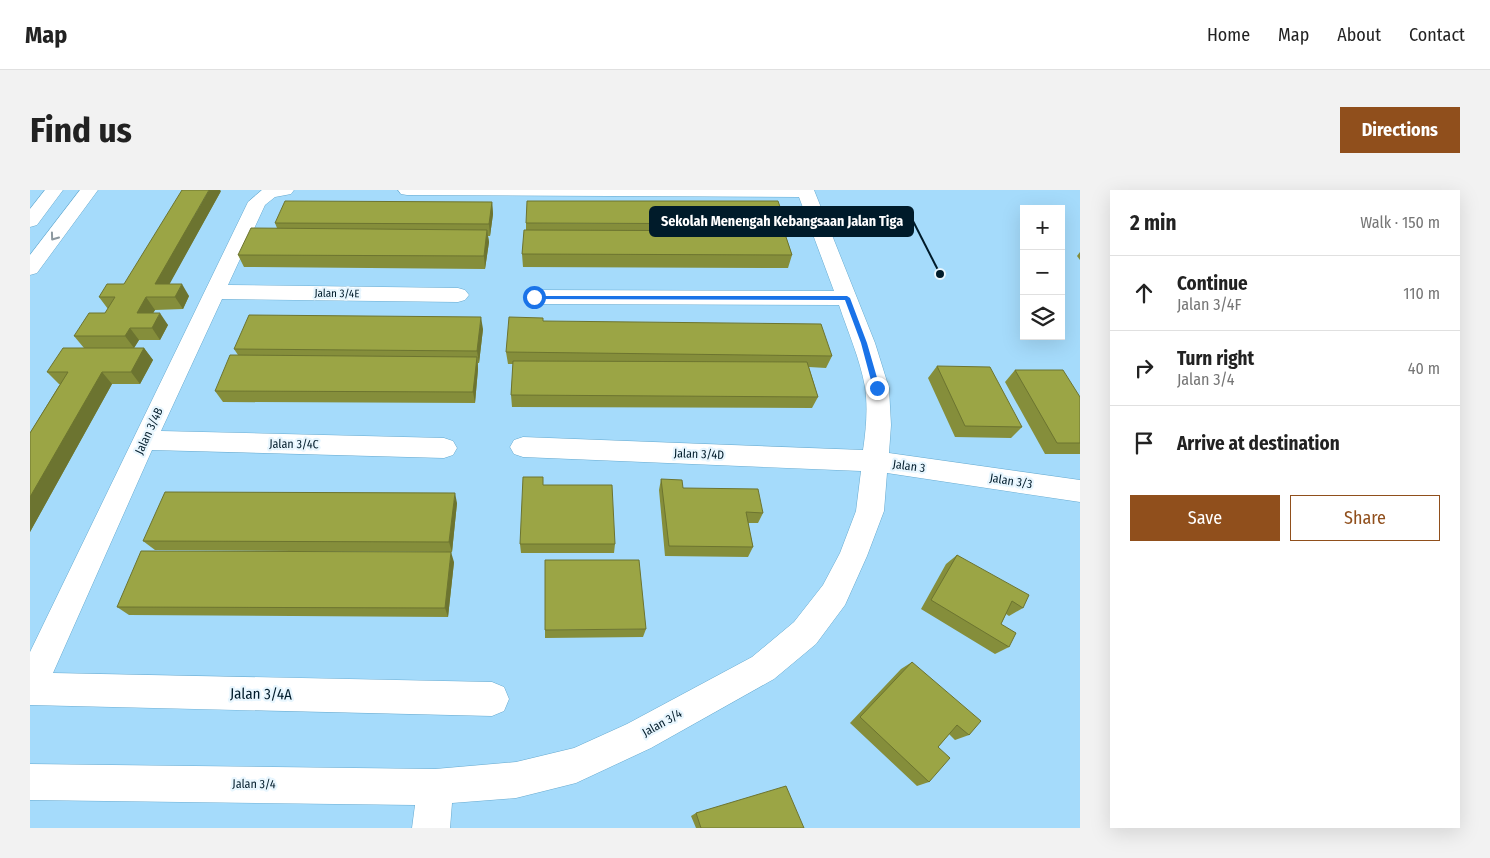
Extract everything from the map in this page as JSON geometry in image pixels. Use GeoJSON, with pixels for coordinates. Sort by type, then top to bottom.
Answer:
{"type":"FeatureCollection","features":[{"type":"Feature","properties":{"kind":"street"},"geometry":{"type":"LineString","coordinates":[[30,221],[54,190]]}},
{"type":"Feature","properties":{"kind":"street"},"geometry":{"type":"LineString","coordinates":[[30,270],[89,190]]}},
{"type":"Feature","properties":{"kind":"street","name":"Jalan 3/4B"},"geometry":{"type":"LineString","coordinates":[[30,689],[144,440],[257,202],[269,193],[285,190]]}},
{"type":"Feature","properties":{"kind":"street"},"geometry":{"type":"LineString","coordinates":[[407,190],[805,191]]}},
{"type":"Feature","properties":{"kind":"street","name":"Jalan 3/4"},"geometry":{"type":"LineString","coordinates":[[30,782],[435,787],[516,780],[576,765],[639,736],[763,668],[805,633],[834,595],[853,556],[870,511],[879,425],[877,388],[864,343],[805,191]]}},
{"type":"Feature","properties":{"kind":"street","name":"Jalan 3/4E"},"geometry":{"type":"LineString","coordinates":[[215,292],[458,295]]}},
{"type":"Feature","properties":{"kind":"street"},"geometry":{"type":"LineString","coordinates":[[534,297],[847,298]]}},
{"type":"Feature","properties":{"kind":"street","name":"Jalan 3/4C"},"geometry":{"type":"LineString","coordinates":[[144,440],[444,448]]}},
{"type":"Feature","properties":{"kind":"street","name":"Jalan 3/4D"},"geometry":{"type":"LineString","coordinates":[[523,447],[875,461]]}},
{"type":"Feature","properties":{"kind":"street","name":"Jalan 3"},"geometry":{"type":"LineString","coordinates":[[875,461],[943,470]]}},
{"type":"Feature","properties":{"kind":"street","name":"Jalan 3/3"},"geometry":{"type":"LineString","coordinates":[[943,470],[1080,491]]}},
{"type":"Feature","properties":{"kind":"street","name":"Jalan 3/4A"},"geometry":{"type":"LineString","coordinates":[[30,689],[492,699]]}},
{"type":"Feature","properties":{"kind":"street"},"geometry":{"type":"LineString","coordinates":[[431,828],[435,787]]}},
{"type":"Feature","properties":{"kind":"building"},"geometry":{"type":"Polygon","coordinates":[[[182,190],[209,190],[155,284],[182,284],[175,297],[146,297],[137,313],[160,313],[152,328],[130,328],[125,336],[74,336],[89,313],[105,313],[115,297],[99,297],[107,284],[124,284],[182,190]]]}},
{"type":"Feature","properties":{"kind":"building"},"geometry":{"type":"Polygon","coordinates":[[[285,201],[492,202],[489,224],[275,223],[285,201]]]}},
{"type":"Feature","properties":{"kind":"building"},"geometry":{"type":"Polygon","coordinates":[[[527,201],[778,201],[786,224],[526,223],[527,201]]]}},
{"type":"Feature","properties":{"kind":"building"},"geometry":{"type":"Polygon","coordinates":[[[251,228],[487,230],[484,256],[238,255],[251,228]]]}},
{"type":"Feature","properties":{"kind":"building"},"geometry":{"type":"Polygon","coordinates":[[[524,230],[784,231],[792,255],[522,254],[524,230]]]}},
{"type":"Feature","properties":{"kind":"building"},"geometry":{"type":"Polygon","coordinates":[[[249,315],[481,317],[477,351],[234,349],[249,315]]]}},
{"type":"Feature","properties":{"kind":"building"},"geometry":{"type":"Polygon","coordinates":[[[509,317],[543,318],[543,321],[821,324],[832,356],[506,352],[509,317]]]}},
{"type":"Feature","properties":{"kind":"building"},"geometry":{"type":"Polygon","coordinates":[[[63,348],[144,348],[131,372],[102,372],[30,497],[30,433],[68,372],[47,372],[63,348]]]}},
{"type":"Feature","properties":{"kind":"building"},"geometry":{"type":"Polygon","coordinates":[[[230,355],[477,357],[473,392],[215,391],[230,355]]]}},
{"type":"Feature","properties":{"kind":"building"},"geometry":{"type":"Polygon","coordinates":[[[513,361],[807,362],[818,397],[511,395],[513,361]]]}},
{"type":"Feature","properties":{"kind":"building"},"geometry":{"type":"Polygon","coordinates":[[[937,366],[990,367],[1022,427],[965,426],[937,366]]]}},
{"type":"Feature","properties":{"kind":"building"},"geometry":{"type":"Polygon","coordinates":[[[1015,370],[1063,370],[1080,397],[1080,443],[1057,443],[1015,370]]]}},
{"type":"Feature","properties":{"kind":"building"},"geometry":{"type":"Polygon","coordinates":[[[523,477],[543,477],[543,485],[612,485],[615,544],[520,544],[523,477]]]}},
{"type":"Feature","properties":{"kind":"building"},"geometry":{"type":"Polygon","coordinates":[[[661,479],[682,480],[683,488],[758,489],[763,513],[746,512],[753,547],[669,546],[661,479]]]}},
{"type":"Feature","properties":{"kind":"building"},"geometry":{"type":"Polygon","coordinates":[[[165,492],[455,493],[449,542],[143,541],[165,492]]]}},
{"type":"Feature","properties":{"kind":"building"},"geometry":{"type":"Polygon","coordinates":[[[141,551],[451,552],[445,608],[117,607],[141,551]]]}},
{"type":"Feature","properties":{"kind":"building"},"geometry":{"type":"Polygon","coordinates":[[[957,555],[1029,595],[1023,608],[1012,601],[1001,624],[1016,633],[1009,647],[931,600],[957,555]]]}},
{"type":"Feature","properties":{"kind":"building"},"geometry":{"type":"Polygon","coordinates":[[[545,560],[639,560],[646,629],[545,630],[545,560]]]}},
{"type":"Feature","properties":{"kind":"building"},"geometry":{"type":"Polygon","coordinates":[[[912,662],[981,721],[969,735],[957,725],[938,747],[950,758],[929,782],[860,717],[912,662]]]}},
{"type":"Feature","properties":{"kind":"building"},"geometry":{"type":"Polygon","coordinates":[[[786,786],[804,828],[701,828],[696,813],[786,786]]]}},
{"type":"Feature","properties":{"kind":"place","name":"Sekolah Menengah Kebangsaan Jalan Tiga"},"geometry":{"type":"Point","coordinates":[940,274]}},
{"type":"Feature","properties":{"kind":"route"},"geometry":{"type":"LineString","coordinates":[[534,297],[847,298],[864,343],[877,388]]}}]}
